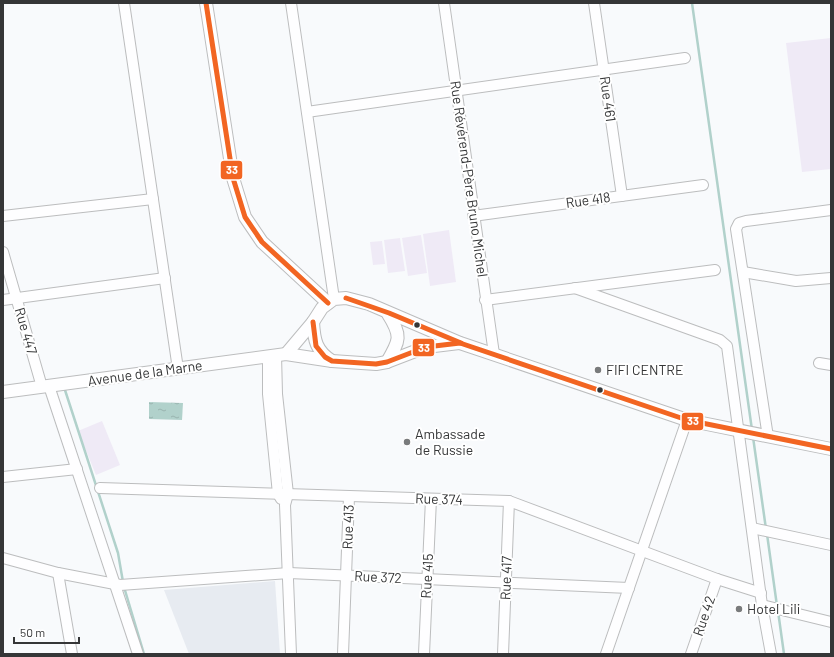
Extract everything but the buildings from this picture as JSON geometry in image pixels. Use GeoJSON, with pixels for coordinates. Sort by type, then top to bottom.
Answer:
{"type":"FeatureCollection","features":[{"type":"Feature","properties":{"kind":"street"},"geometry":{"type":"LineString","coordinates":[[124,3],[178,369]]}},
{"type":"Feature","properties":{"kind":"street"},"geometry":{"type":"LineString","coordinates":[[206,3],[233,178],[245,217],[268,247],[331,301]]}},
{"type":"Feature","properties":{"kind":"street"},"geometry":{"type":"LineString","coordinates":[[291,3],[307,112],[331,301]]}},
{"type":"Feature","properties":{"kind":"street","name":"Rue Révérend-Père Bruno Michel"},"geometry":{"type":"LineString","coordinates":[[444,3],[473,216],[494,354]]}},
{"type":"Feature","properties":{"kind":"street","name":"Rue 461"},"geometry":{"type":"LineString","coordinates":[[594,3],[622,196]]}},
{"type":"Feature","properties":{"kind":"street"},"geometry":{"type":"LineString","coordinates":[[307,112],[685,58]]}},
{"type":"Feature","properties":{"kind":"street","name":"Rue 418"},"geometry":{"type":"LineString","coordinates":[[473,216],[703,185]]}},
{"type":"Feature","properties":{"kind":"street"},"geometry":{"type":"LineString","coordinates":[[3,216],[153,199]]}},
{"type":"Feature","properties":{"kind":"street"},"geometry":{"type":"LineString","coordinates":[[765,436],[736,229],[739,224],[746,221],[831,210]]}},
{"type":"Feature","properties":{"kind":"street","name":"Rue 447"},"geometry":{"type":"LineString","coordinates":[[3,252],[16,298],[46,386],[121,584],[138,654]]}},
{"type":"Feature","properties":{"kind":"street"},"geometry":{"type":"LineString","coordinates":[[485,300],[715,270]]}},
{"type":"Feature","properties":{"kind":"street"},"geometry":{"type":"LineString","coordinates":[[743,272],[796,282],[831,278]]}},
{"type":"Feature","properties":{"kind":"street"},"geometry":{"type":"LineString","coordinates":[[3,300],[165,278]]}},
{"type":"Feature","properties":{"kind":"street"},"geometry":{"type":"LineString","coordinates":[[812,280],[831,284]]}},
{"type":"Feature","properties":{"kind":"street"},"geometry":{"type":"LineString","coordinates":[[575,288],[720,340],[727,346],[743,432],[752,528],[762,605],[771,654]]}},
{"type":"Feature","properties":{"kind":"street"},"geometry":{"type":"LineString","coordinates":[[285,505],[278,494],[268,394],[277,355],[313,322],[322,308],[331,301],[346,298],[369,304],[388,314],[460,343],[687,420],[831,449]]}},
{"type":"Feature","properties":{"kind":"street"},"geometry":{"type":"LineString","coordinates":[[387,362],[398,340],[397,328],[388,314]]}},
{"type":"Feature","properties":{"kind":"street"},"geometry":{"type":"LineString","coordinates":[[313,322],[316,346],[325,357],[332,361],[376,364],[387,362],[426,347],[460,343]]}},
{"type":"Feature","properties":{"kind":"street"},"geometry":{"type":"LineString","coordinates":[[277,355],[277,394],[288,494],[285,505],[289,573],[291,654]]}},
{"type":"Feature","properties":{"kind":"street","name":"Avenue de la Marne"},"geometry":{"type":"LineString","coordinates":[[3,392],[277,355],[332,361]]}},
{"type":"Feature","properties":{"kind":"street"},"geometry":{"type":"LineString","coordinates":[[819,363],[831,365]]}},
{"type":"Feature","properties":{"kind":"street"},"geometry":{"type":"LineString","coordinates":[[606,654],[687,420]]}},
{"type":"Feature","properties":{"kind":"street"},"geometry":{"type":"LineString","coordinates":[[3,477],[77,468]]}},
{"type":"Feature","properties":{"kind":"street","name":"Rue 374"},"geometry":{"type":"LineString","coordinates":[[100,488],[509,501],[717,579],[761,593]]}},
{"type":"Feature","properties":{"kind":"street","name":"Rue 413"},"geometry":{"type":"LineString","coordinates":[[343,654],[349,497]]}},
{"type":"Feature","properties":{"kind":"street","name":"Rue 415"},"geometry":{"type":"LineString","coordinates":[[424,654],[431,499]]}},
{"type":"Feature","properties":{"kind":"street","name":"Rue 417"},"geometry":{"type":"LineString","coordinates":[[504,654],[509,501]]}},
{"type":"Feature","properties":{"kind":"street"},"geometry":{"type":"LineString","coordinates":[[752,528],[831,545]]}},
{"type":"Feature","properties":{"kind":"street","name":"Rue 372"},"geometry":{"type":"LineString","coordinates":[[3,558],[58,573],[121,584],[289,573],[628,588]]}},
{"type":"Feature","properties":{"kind":"street"},"geometry":{"type":"LineString","coordinates":[[58,573],[72,654]]}},
{"type":"Feature","properties":{"kind":"street","name":"Rue 42"},"geometry":{"type":"LineString","coordinates":[[691,654],[717,579]]}},
{"type":"Feature","properties":{"kind":"street"},"geometry":{"type":"LineString","coordinates":[[762,605],[831,622]]}},
{"type":"Feature","properties":{"kind":"shaded area"},"geometry":{"type":"Polygon","coordinates":[[[831,38],[831,169],[802,172],[786,43],[831,38]]]}},
{"type":"Feature","properties":{"kind":"shaded area"},"geometry":{"type":"Polygon","coordinates":[[[449,230],[456,282],[430,286],[423,234],[449,230]]]}},
{"type":"Feature","properties":{"kind":"shaded area"},"geometry":{"type":"Polygon","coordinates":[[[421,235],[427,273],[408,276],[402,238],[421,235]]]}},
{"type":"Feature","properties":{"kind":"shaded area"},"geometry":{"type":"Polygon","coordinates":[[[400,238],[405,271],[388,273],[384,240],[400,238]]]}},
{"type":"Feature","properties":{"kind":"shaded area"},"geometry":{"type":"Polygon","coordinates":[[[382,241],[385,264],[373,265],[370,242],[382,241]]]}},
{"type":"Feature","properties":{"kind":"shaded area"},"geometry":{"type":"Polygon","coordinates":[[[102,421],[120,465],[96,475],[78,431],[102,421]]]}},
{"type":"Feature","properties":{"kind":"shaded area"},"geometry":{"type":"Polygon","coordinates":[[[275,581],[280,654],[189,654],[164,590],[275,581]]]}},
{"type":"Feature","properties":{"kind":"water"},"geometry":{"type":"Polygon","coordinates":[[[149,402],[183,403],[182,420],[149,419],[149,402]]]}},
{"type":"Feature","properties":{"kind":"waterway"},"geometry":{"type":"LineString","coordinates":[[692,3],[752,430]]}},
{"type":"Feature","properties":{"kind":"waterway"},"geometry":{"type":"LineString","coordinates":[[64,387],[118,553],[123,582]]}},
{"type":"Feature","properties":{"kind":"waterway"},"geometry":{"type":"LineString","coordinates":[[753,437],[766,529]]}},
{"type":"Feature","properties":{"kind":"waterway"},"geometry":{"type":"LineString","coordinates":[[767,534],[777,606]]}},
{"type":"Feature","properties":{"kind":"waterway"},"geometry":{"type":"LineString","coordinates":[[124,587],[144,654]]}},
{"type":"Feature","properties":{"kind":"waterway"},"geometry":{"type":"LineString","coordinates":[[778,611],[784,654]]}},
{"type":"Feature","properties":{"kind":"transit line","name":"33"},"geometry":{"type":"LineString","coordinates":[[206,3],[233,178],[245,217],[262,242],[328,303]]}},
{"type":"Feature","properties":{"kind":"transit line","name":"33"},"geometry":{"type":"LineString","coordinates":[[346,298],[389,313],[461,343]]}},
{"type":"Feature","properties":{"kind":"transit line","name":"33"},"geometry":{"type":"LineString","coordinates":[[313,322],[316,346],[325,357],[332,361],[376,364],[387,362],[426,347],[460,343],[687,420],[831,449]]}},
{"type":"Feature","properties":{"kind":"place","name":"FIFI CENTRE"},"geometry":{"type":"Point","coordinates":[598,370]}},
{"type":"Feature","properties":{"kind":"place","name":"Ambassade de Russie"},"geometry":{"type":"Point","coordinates":[407,442]}},
{"type":"Feature","properties":{"kind":"place","name":"Hotel Lili"},"geometry":{"type":"Point","coordinates":[739,609]}}]}
